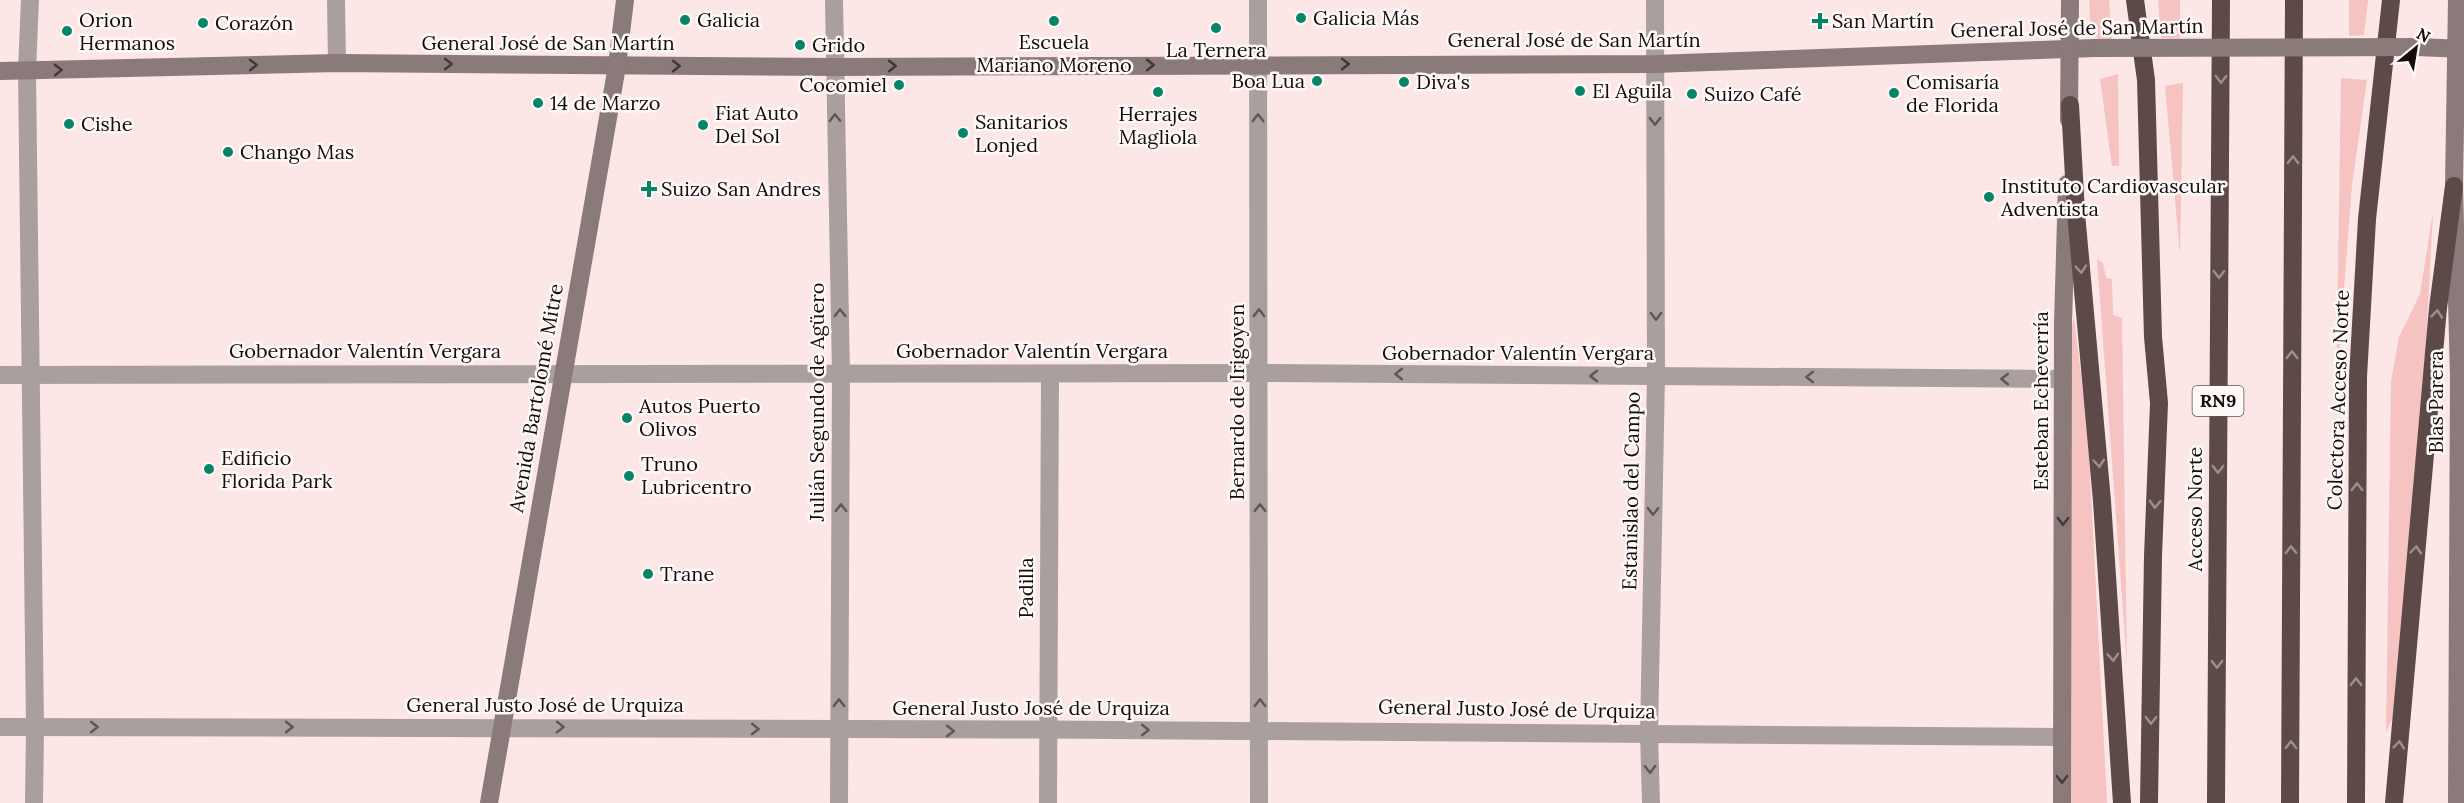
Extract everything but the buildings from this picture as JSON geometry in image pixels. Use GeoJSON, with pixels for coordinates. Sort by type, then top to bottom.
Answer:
{"type":"FeatureCollection","features":[{"type":"Feature","properties":{"kind":"highway"},"geometry":{"type":"LineString","coordinates":[[2135,0],[2146,80],[2153,337],[2159,403],[2153,567],[2149,803]]}},
{"type":"Feature","properties":{"kind":"highway","name":"Acceso Norte"},"geometry":{"type":"LineString","coordinates":[[2216,803],[2221,0]]}},
{"type":"Feature","properties":{"kind":"highway"},"geometry":{"type":"LineString","coordinates":[[2290,803],[2294,0]]}},
{"type":"Feature","properties":{"kind":"highway","name":"Colectora Acceso Norte"},"geometry":{"type":"LineString","coordinates":[[2356,803],[2358,377],[2367,219],[2391,0]]}},
{"type":"Feature","properties":{"kind":"highway"},"geometry":{"type":"LineString","coordinates":[[2070,105],[2076,213],[2102,501],[2122,803]]}},
{"type":"Feature","properties":{"kind":"highway"},"geometry":{"type":"LineString","coordinates":[[2394,803],[2438,308],[2454,186]]}},
{"type":"Feature","properties":{"kind":"street"},"geometry":{"type":"LineString","coordinates":[[30,0],[27,71],[32,375],[34,803]]}},
{"type":"Feature","properties":{"kind":"street"},"geometry":{"type":"LineString","coordinates":[[336,0],[337,63]]}},
{"type":"Feature","properties":{"kind":"street","name":"Avenida Bartolomé Mitre"},"geometry":{"type":"LineString","coordinates":[[489,803],[617,66],[625,0]]}},
{"type":"Feature","properties":{"kind":"street","name":"Julián Segundo de Agüero"},"geometry":{"type":"LineString","coordinates":[[834,0],[841,374],[839,803]]}},
{"type":"Feature","properties":{"kind":"street","name":"Bernardo de Irigoyen"},"geometry":{"type":"LineString","coordinates":[[1258,0],[1259,803]]}},
{"type":"Feature","properties":{"kind":"street","name":"Estanislao del Campo"},"geometry":{"type":"LineString","coordinates":[[1651,803],[1650,733],[1656,376],[1655,0]]}},
{"type":"Feature","properties":{"kind":"street","name":"Esteban Echeverría"},"geometry":{"type":"LineString","coordinates":[[2062,803],[2063,379],[2070,105],[2070,0]]}},
{"type":"Feature","properties":{"kind":"street","name":"Blas Parera"},"geometry":{"type":"LineString","coordinates":[[2457,0],[2460,49],[2454,186],[2462,377],[2460,737],[2457,803]]}},
{"type":"Feature","properties":{"kind":"street","name":"General José de San Martín"},"geometry":{"type":"LineString","coordinates":[[0,71],[337,63],[834,67],[1655,64],[2070,51],[2095,48],[2417,47],[2460,49]]}},
{"type":"Feature","properties":{"kind":"street","name":"Gobernador Valentín Vergara"},"geometry":{"type":"LineString","coordinates":[[0,375],[1259,373],[2063,379]]}},
{"type":"Feature","properties":{"kind":"street","name":"Padilla"},"geometry":{"type":"LineString","coordinates":[[1048,803],[1050,374]]}},
{"type":"Feature","properties":{"kind":"street","name":"General Justo José de Urquiza"},"geometry":{"type":"LineString","coordinates":[[0,727],[1260,730],[2062,737]]}},
{"type":"Feature","properties":{"kind":"shaded area"},"geometry":{"type":"Polygon","coordinates":[[[2089,0],[2109,0],[2112,39],[2099,40],[2091,32],[2089,0]]]}},
{"type":"Feature","properties":{"kind":"shaded area"},"geometry":{"type":"Polygon","coordinates":[[[2158,0],[2180,0],[2180,38],[2161,38],[2158,0]]]}},
{"type":"Feature","properties":{"kind":"shaded area"},"geometry":{"type":"Polygon","coordinates":[[[2349,0],[2368,0],[2364,35],[2349,36],[2349,0]]]}},
{"type":"Feature","properties":{"kind":"shaded area"},"geometry":{"type":"Polygon","coordinates":[[[2118,74],[2119,166],[2112,166],[2100,79],[2118,74]]]}},
{"type":"Feature","properties":{"kind":"shaded area"},"geometry":{"type":"Polygon","coordinates":[[[2341,78],[2367,80],[2352,185],[2336,395],[2341,78]]]}},
{"type":"Feature","properties":{"kind":"shaded area"},"geometry":{"type":"Polygon","coordinates":[[[2183,83],[2180,256],[2165,86],[2183,83]]]}},
{"type":"Feature","properties":{"kind":"shaded area"},"geometry":{"type":"Polygon","coordinates":[[[2433,212],[2426,344],[2394,716],[2386,732],[2391,381],[2399,337],[2420,294],[2433,212]]]}},
{"type":"Feature","properties":{"kind":"shaded area"},"geometry":{"type":"Polygon","coordinates":[[[2097,259],[2103,263],[2106,278],[2112,279],[2113,315],[2122,318],[2127,665],[2097,259]]]}},
{"type":"Feature","properties":{"kind":"shaded area"},"geometry":{"type":"Polygon","coordinates":[[[2074,318],[2088,433],[2107,803],[2070,803],[2071,329],[2074,318]]]}},
{"type":"Feature","properties":{"kind":"place","name":"Galicia Más"},"geometry":{"type":"Point","coordinates":[1301,18]}},
{"type":"Feature","properties":{"kind":"place","name":"Galicia"},"geometry":{"type":"Point","coordinates":[685,20]}},
{"type":"Feature","properties":{"kind":"place","name":"Escuela Mariano Moreno"},"geometry":{"type":"Point","coordinates":[1054,21]}},
{"type":"Feature","properties":{"kind":"place","name":"San Martín"},"geometry":{"type":"Point","coordinates":[1820,21]}},
{"type":"Feature","properties":{"kind":"place","name":"Corazón"},"geometry":{"type":"Point","coordinates":[203,23]}},
{"type":"Feature","properties":{"kind":"place","name":"La Ternera"},"geometry":{"type":"Point","coordinates":[1216,28]}},
{"type":"Feature","properties":{"kind":"place","name":"Orion Hermanos"},"geometry":{"type":"Point","coordinates":[67,31]}},
{"type":"Feature","properties":{"kind":"place","name":"Grido"},"geometry":{"type":"Point","coordinates":[800,45]}},
{"type":"Feature","properties":{"kind":"place","name":"Boa Lua"},"geometry":{"type":"Point","coordinates":[1317,81]}},
{"type":"Feature","properties":{"kind":"place","name":"Diva's"},"geometry":{"type":"Point","coordinates":[1404,82]}},
{"type":"Feature","properties":{"kind":"place","name":"Cocomiel"},"geometry":{"type":"Point","coordinates":[899,85]}},
{"type":"Feature","properties":{"kind":"place","name":"El Aguila"},"geometry":{"type":"Point","coordinates":[1580,91]}},
{"type":"Feature","properties":{"kind":"place","name":"Herrajes Magliola"},"geometry":{"type":"Point","coordinates":[1158,92]}},
{"type":"Feature","properties":{"kind":"place","name":"Comisaría de Florida"},"geometry":{"type":"Point","coordinates":[1894,93]}},
{"type":"Feature","properties":{"kind":"place","name":"Suizo Café"},"geometry":{"type":"Point","coordinates":[1692,94]}},
{"type":"Feature","properties":{"kind":"place","name":"14 de Marzo"},"geometry":{"type":"Point","coordinates":[538,103]}},
{"type":"Feature","properties":{"kind":"place","name":"Cishe"},"geometry":{"type":"Point","coordinates":[69,124]}},
{"type":"Feature","properties":{"kind":"place","name":"Fiat Auto Del Sol"},"geometry":{"type":"Point","coordinates":[703,125]}},
{"type":"Feature","properties":{"kind":"place","name":"Sanitarios Lonjed"},"geometry":{"type":"Point","coordinates":[963,133]}},
{"type":"Feature","properties":{"kind":"place","name":"Chango Mas"},"geometry":{"type":"Point","coordinates":[228,152]}},
{"type":"Feature","properties":{"kind":"place","name":"Suizo San Andres"},"geometry":{"type":"Point","coordinates":[649,189]}},
{"type":"Feature","properties":{"kind":"place","name":"Instituto Cardiovascular Adventista"},"geometry":{"type":"Point","coordinates":[1989,197]}},
{"type":"Feature","properties":{"kind":"place","name":"Autos Puerto Olivos"},"geometry":{"type":"Point","coordinates":[627,418]}},
{"type":"Feature","properties":{"kind":"place","name":"Edificio Florida Park"},"geometry":{"type":"Point","coordinates":[209,469]}},
{"type":"Feature","properties":{"kind":"place","name":"Truno Lubricentro"},"geometry":{"type":"Point","coordinates":[629,476]}},
{"type":"Feature","properties":{"kind":"place","name":"Trane"},"geometry":{"type":"Point","coordinates":[648,574]}}]}
